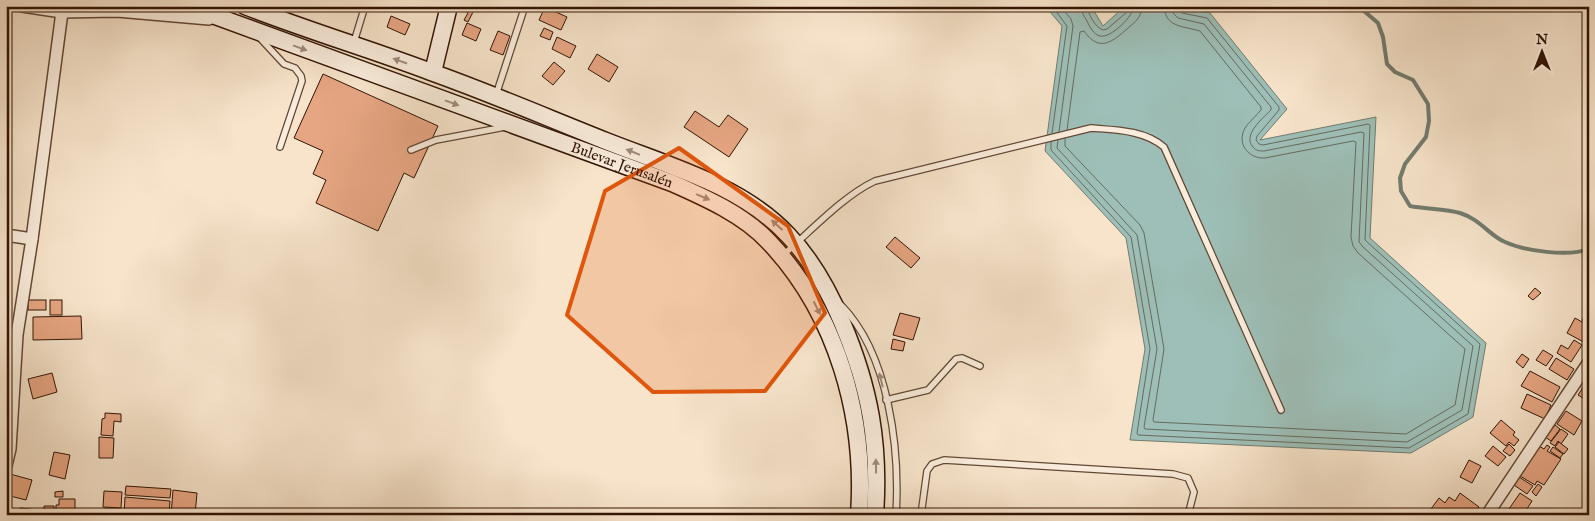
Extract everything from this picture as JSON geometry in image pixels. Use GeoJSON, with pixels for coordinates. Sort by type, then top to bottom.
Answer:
{"type":"FeatureCollection","features":[{"type":"Feature","properties":{"kind":"main road","name":"Bulevar Jerusalén"},"geometry":{"type":"LineString","coordinates":[[188,6],[672,184],[711,200],[743,220],[769,240],[815,303],[830,336],[849,391],[858,444],[860,470],[859,515]]}},
{"type":"Feature","properties":{"kind":"main road"},"geometry":{"type":"LineString","coordinates":[[432,72],[449,6]]}},
{"type":"Feature","properties":{"kind":"main road","name":"Bulevar Jerusalén"},"geometry":{"type":"LineString","coordinates":[[247,7],[432,72],[716,184],[765,214],[806,254],[831,296],[858,363],[871,411],[876,445],[875,515]]}},
{"type":"Feature","properties":{"kind":"street"},"geometry":{"type":"LineString","coordinates":[[22,6],[62,12],[117,11],[224,20]]}},
{"type":"Feature","properties":{"kind":"street"},"geometry":{"type":"LineString","coordinates":[[7,464],[17,335],[32,240],[62,12]]}},
{"type":"Feature","properties":{"kind":"street"},"geometry":{"type":"LineString","coordinates":[[6,234],[32,240]]}},
{"type":"Feature","properties":{"kind":"street"},"geometry":{"type":"LineString","coordinates":[[1487,515],[1589,362]]}},
{"type":"Feature","properties":{"kind":"lane"},"geometry":{"type":"LineString","coordinates":[[353,44],[365,6]]}},
{"type":"Feature","properties":{"kind":"lane"},"geometry":{"type":"LineString","coordinates":[[495,97],[525,6]]}},
{"type":"Feature","properties":{"kind":"lane"},"geometry":{"type":"LineString","coordinates":[[252,30],[284,64],[295,68],[301,76],[302,81],[280,147]]}},
{"type":"Feature","properties":{"kind":"lane"},"geometry":{"type":"LineString","coordinates":[[411,150],[436,140],[514,126]]}},
{"type":"Feature","properties":{"kind":"lane"},"geometry":{"type":"LineString","coordinates":[[781,256],[863,186],[875,181],[1092,128],[1122,130],[1151,137],[1164,147],[1281,410]]}},
{"type":"Feature","properties":{"kind":"lane"},"geometry":{"type":"LineString","coordinates":[[831,296],[852,317],[871,348],[880,374],[895,447],[897,472],[896,515]]}},
{"type":"Feature","properties":{"kind":"lane"},"geometry":{"type":"LineString","coordinates":[[886,400],[928,390],[956,359],[962,358],[980,366]]}},
{"type":"Feature","properties":{"kind":"lane"},"geometry":{"type":"LineString","coordinates":[[920,515],[927,471],[932,464],[944,460],[1173,474],[1188,478],[1194,492],[1188,515]]}},
{"type":"Feature","properties":{"kind":"highlighted area"},"geometry":{"type":"Polygon","coordinates":[[[679,148],[788,226],[825,313],[765,391],[653,392],[567,315],[605,191],[679,148]]]}},
{"type":"Feature","properties":{"kind":"water"},"geometry":{"type":"Polygon","coordinates":[[[1045,6],[1091,6],[1103,26],[1125,6],[1169,6],[1210,13],[1287,109],[1260,140],[1376,117],[1370,238],[1486,343],[1473,417],[1411,453],[1130,440],[1145,349],[1126,238],[1045,151],[1062,26],[1045,6]]]}},
{"type":"Feature","properties":{"kind":"building"},"geometry":{"type":"Polygon","coordinates":[[[457,6],[476,6],[468,22],[464,20],[468,13],[457,6]]]}},
{"type":"Feature","properties":{"kind":"building"},"geometry":{"type":"Polygon","coordinates":[[[545,7],[567,17],[561,30],[539,20],[545,7]]]}},
{"type":"Feature","properties":{"kind":"building"},"geometry":{"type":"Polygon","coordinates":[[[391,16],[410,24],[405,35],[387,27],[391,16]]]}},
{"type":"Feature","properties":{"kind":"building"},"geometry":{"type":"Polygon","coordinates":[[[467,23],[481,29],[476,41],[462,35],[467,23]]]}},
{"type":"Feature","properties":{"kind":"building"},"geometry":{"type":"Polygon","coordinates":[[[544,28],[553,32],[550,40],[540,36],[544,28]]]}},
{"type":"Feature","properties":{"kind":"building"},"geometry":{"type":"Polygon","coordinates":[[[498,31],[510,36],[503,55],[490,50],[498,31]]]}},
{"type":"Feature","properties":{"kind":"building"},"geometry":{"type":"Polygon","coordinates":[[[557,37],[576,46],[570,58],[552,49],[557,37]]]}},
{"type":"Feature","properties":{"kind":"building"},"geometry":{"type":"Polygon","coordinates":[[[597,54],[618,67],[609,82],[588,69],[597,54]]]}},
{"type":"Feature","properties":{"kind":"building"},"geometry":{"type":"Polygon","coordinates":[[[554,62],[565,71],[553,85],[542,76],[554,62]]]}},
{"type":"Feature","properties":{"kind":"building"},"geometry":{"type":"Polygon","coordinates":[[[323,74],[438,126],[414,178],[404,173],[378,231],[316,203],[326,180],[313,174],[323,151],[294,138],[323,74]]]}},
{"type":"Feature","properties":{"kind":"building"},"geometry":{"type":"Polygon","coordinates":[[[695,111],[719,127],[728,115],[748,129],[729,157],[684,127],[695,111]]]}},
{"type":"Feature","properties":{"kind":"building"},"geometry":{"type":"Polygon","coordinates":[[[895,237],[920,258],[911,268],[886,247],[895,237]]]}},
{"type":"Feature","properties":{"kind":"building"},"geometry":{"type":"Polygon","coordinates":[[[1535,288],[1541,293],[1533,300],[1528,296],[1535,288]]]}},
{"type":"Feature","properties":{"kind":"building"},"geometry":{"type":"Polygon","coordinates":[[[28,300],[46,300],[46,310],[28,310],[28,300]]]}},
{"type":"Feature","properties":{"kind":"building"},"geometry":{"type":"Polygon","coordinates":[[[50,300],[62,300],[62,315],[50,315],[50,300]]]}},
{"type":"Feature","properties":{"kind":"building"},"geometry":{"type":"Polygon","coordinates":[[[1589,309],[1589,323],[1582,320],[1589,309]]]}},
{"type":"Feature","properties":{"kind":"building"},"geometry":{"type":"Polygon","coordinates":[[[900,313],[920,318],[913,340],[893,335],[900,313]]]}},
{"type":"Feature","properties":{"kind":"building"},"geometry":{"type":"Polygon","coordinates":[[[81,316],[82,339],[33,340],[33,317],[81,316]]]}},
{"type":"Feature","properties":{"kind":"building"},"geometry":{"type":"Polygon","coordinates":[[[1575,318],[1589,326],[1589,345],[1567,333],[1575,318]]]}},
{"type":"Feature","properties":{"kind":"building"},"geometry":{"type":"Polygon","coordinates":[[[893,339],[905,342],[903,351],[891,349],[893,339]]]}},
{"type":"Feature","properties":{"kind":"building"},"geometry":{"type":"Polygon","coordinates":[[[1574,340],[1582,345],[1571,362],[1557,353],[1561,345],[1568,349],[1574,340]]]}},
{"type":"Feature","properties":{"kind":"building"},"geometry":{"type":"Polygon","coordinates":[[[1543,350],[1553,356],[1546,366],[1536,360],[1543,350]]]}},
{"type":"Feature","properties":{"kind":"building"},"geometry":{"type":"Polygon","coordinates":[[[1522,354],[1529,359],[1523,368],[1516,362],[1522,354]]]}},
{"type":"Feature","properties":{"kind":"building"},"geometry":{"type":"Polygon","coordinates":[[[1556,358],[1574,369],[1567,380],[1549,369],[1556,358]]]}},
{"type":"Feature","properties":{"kind":"building"},"geometry":{"type":"Polygon","coordinates":[[[1530,371],[1560,387],[1552,402],[1521,386],[1530,371]]]}},
{"type":"Feature","properties":{"kind":"building"},"geometry":{"type":"Polygon","coordinates":[[[52,373],[57,392],[33,399],[28,379],[52,373]]]}},
{"type":"Feature","properties":{"kind":"building"},"geometry":{"type":"Polygon","coordinates":[[[1589,378],[1589,402],[1578,395],[1589,378]]]}},
{"type":"Feature","properties":{"kind":"building"},"geometry":{"type":"Polygon","coordinates":[[[1527,394],[1551,405],[1545,419],[1521,408],[1527,394]]]}},
{"type":"Feature","properties":{"kind":"building"},"geometry":{"type":"Polygon","coordinates":[[[1566,411],[1582,421],[1574,435],[1557,424],[1566,411]]]}},
{"type":"Feature","properties":{"kind":"building"},"geometry":{"type":"Polygon","coordinates":[[[105,413],[121,414],[121,422],[114,421],[113,436],[101,435],[102,419],[105,418],[105,413]]]}},
{"type":"Feature","properties":{"kind":"building"},"geometry":{"type":"Polygon","coordinates":[[[1501,420],[1515,432],[1513,435],[1519,440],[1514,446],[1509,442],[1506,446],[1490,433],[1501,420]]]}},
{"type":"Feature","properties":{"kind":"building"},"geometry":{"type":"Polygon","coordinates":[[[1555,425],[1560,429],[1551,441],[1545,437],[1555,425]]]}},
{"type":"Feature","properties":{"kind":"building"},"geometry":{"type":"Polygon","coordinates":[[[1561,429],[1568,434],[1561,444],[1558,441],[1555,446],[1550,443],[1561,429]]]}},
{"type":"Feature","properties":{"kind":"building"},"geometry":{"type":"Polygon","coordinates":[[[99,437],[114,438],[113,458],[99,458],[99,437]]]}},
{"type":"Feature","properties":{"kind":"building"},"geometry":{"type":"Polygon","coordinates":[[[1559,442],[1568,449],[1564,454],[1555,447],[1559,442]]]}},
{"type":"Feature","properties":{"kind":"building"},"geometry":{"type":"Polygon","coordinates":[[[1509,444],[1515,450],[1510,456],[1503,451],[1509,444]]]}},
{"type":"Feature","properties":{"kind":"building"},"geometry":{"type":"Polygon","coordinates":[[[1547,445],[1550,447],[1547,451],[1561,459],[1544,485],[1537,481],[1535,485],[1520,476],[1539,446],[1544,449],[1547,445]]]}},
{"type":"Feature","properties":{"kind":"building"},"geometry":{"type":"Polygon","coordinates":[[[1493,446],[1506,457],[1498,466],[1485,456],[1493,446]]]}},
{"type":"Feature","properties":{"kind":"building"},"geometry":{"type":"Polygon","coordinates":[[[1553,447],[1563,454],[1560,458],[1550,451],[1553,447]]]}},
{"type":"Feature","properties":{"kind":"building"},"geometry":{"type":"Polygon","coordinates":[[[54,452],[70,455],[65,479],[49,475],[54,452]]]}},
{"type":"Feature","properties":{"kind":"building"},"geometry":{"type":"Polygon","coordinates":[[[1469,460],[1481,466],[1472,483],[1460,477],[1469,460]]]}},
{"type":"Feature","properties":{"kind":"building"},"geometry":{"type":"Polygon","coordinates":[[[10,474],[32,480],[26,500],[6,495],[6,486],[10,474]]]}},
{"type":"Feature","properties":{"kind":"building"},"geometry":{"type":"Polygon","coordinates":[[[1519,477],[1533,486],[1527,494],[1514,485],[1519,477]]]}},
{"type":"Feature","properties":{"kind":"building"},"geometry":{"type":"Polygon","coordinates":[[[1538,484],[1542,487],[1536,496],[1532,492],[1538,484]]]}},
{"type":"Feature","properties":{"kind":"building"},"geometry":{"type":"Polygon","coordinates":[[[126,486],[171,489],[170,498],[125,495],[126,486]]]}},
{"type":"Feature","properties":{"kind":"building"},"geometry":{"type":"Polygon","coordinates":[[[173,490],[197,493],[195,515],[171,515],[173,490]]]}},
{"type":"Feature","properties":{"kind":"building"},"geometry":{"type":"Polygon","coordinates":[[[63,491],[63,497],[55,497],[55,492],[63,491]]]}},
{"type":"Feature","properties":{"kind":"building"},"geometry":{"type":"Polygon","coordinates":[[[104,491],[122,492],[121,508],[103,507],[104,491]]]}},
{"type":"Feature","properties":{"kind":"building"},"geometry":{"type":"Polygon","coordinates":[[[1460,493],[1479,507],[1474,514],[1467,509],[1463,515],[1440,515],[1431,509],[1439,498],[1445,503],[1449,497],[1455,501],[1460,493]]]}},
{"type":"Feature","properties":{"kind":"building"},"geometry":{"type":"Polygon","coordinates":[[[1520,493],[1532,501],[1523,515],[1518,515],[1509,509],[1520,493]]]}},
{"type":"Feature","properties":{"kind":"building"},"geometry":{"type":"Polygon","coordinates":[[[125,497],[170,501],[169,515],[124,515],[125,497]]]}},
{"type":"Feature","properties":{"kind":"building"},"geometry":{"type":"Polygon","coordinates":[[[59,499],[75,499],[75,515],[56,515],[56,505],[59,505],[59,499]]]}},
{"type":"Feature","properties":{"kind":"building"},"geometry":{"type":"Polygon","coordinates":[[[44,506],[54,506],[54,515],[40,515],[44,514],[44,506]]]}},
{"type":"Feature","properties":{"kind":"building"},"geometry":{"type":"Polygon","coordinates":[[[20,508],[31,509],[31,515],[6,515],[6,513],[19,513],[20,508]]]}},
{"type":"Feature","properties":{"kind":"building"},"geometry":{"type":"Polygon","coordinates":[[[104,509],[121,509],[121,515],[104,515],[104,509]]]}},
{"type":"Feature","properties":{"kind":"waterway"},"geometry":{"type":"LineString","coordinates":[[1363,6],[1364,11],[1378,23],[1383,37],[1387,64],[1395,72],[1413,80],[1428,104],[1429,121],[1426,137],[1405,164],[1400,178],[1401,191],[1410,206],[1460,213],[1473,219],[1505,242],[1524,248],[1558,253],[1570,253],[1589,249]]}}]}
